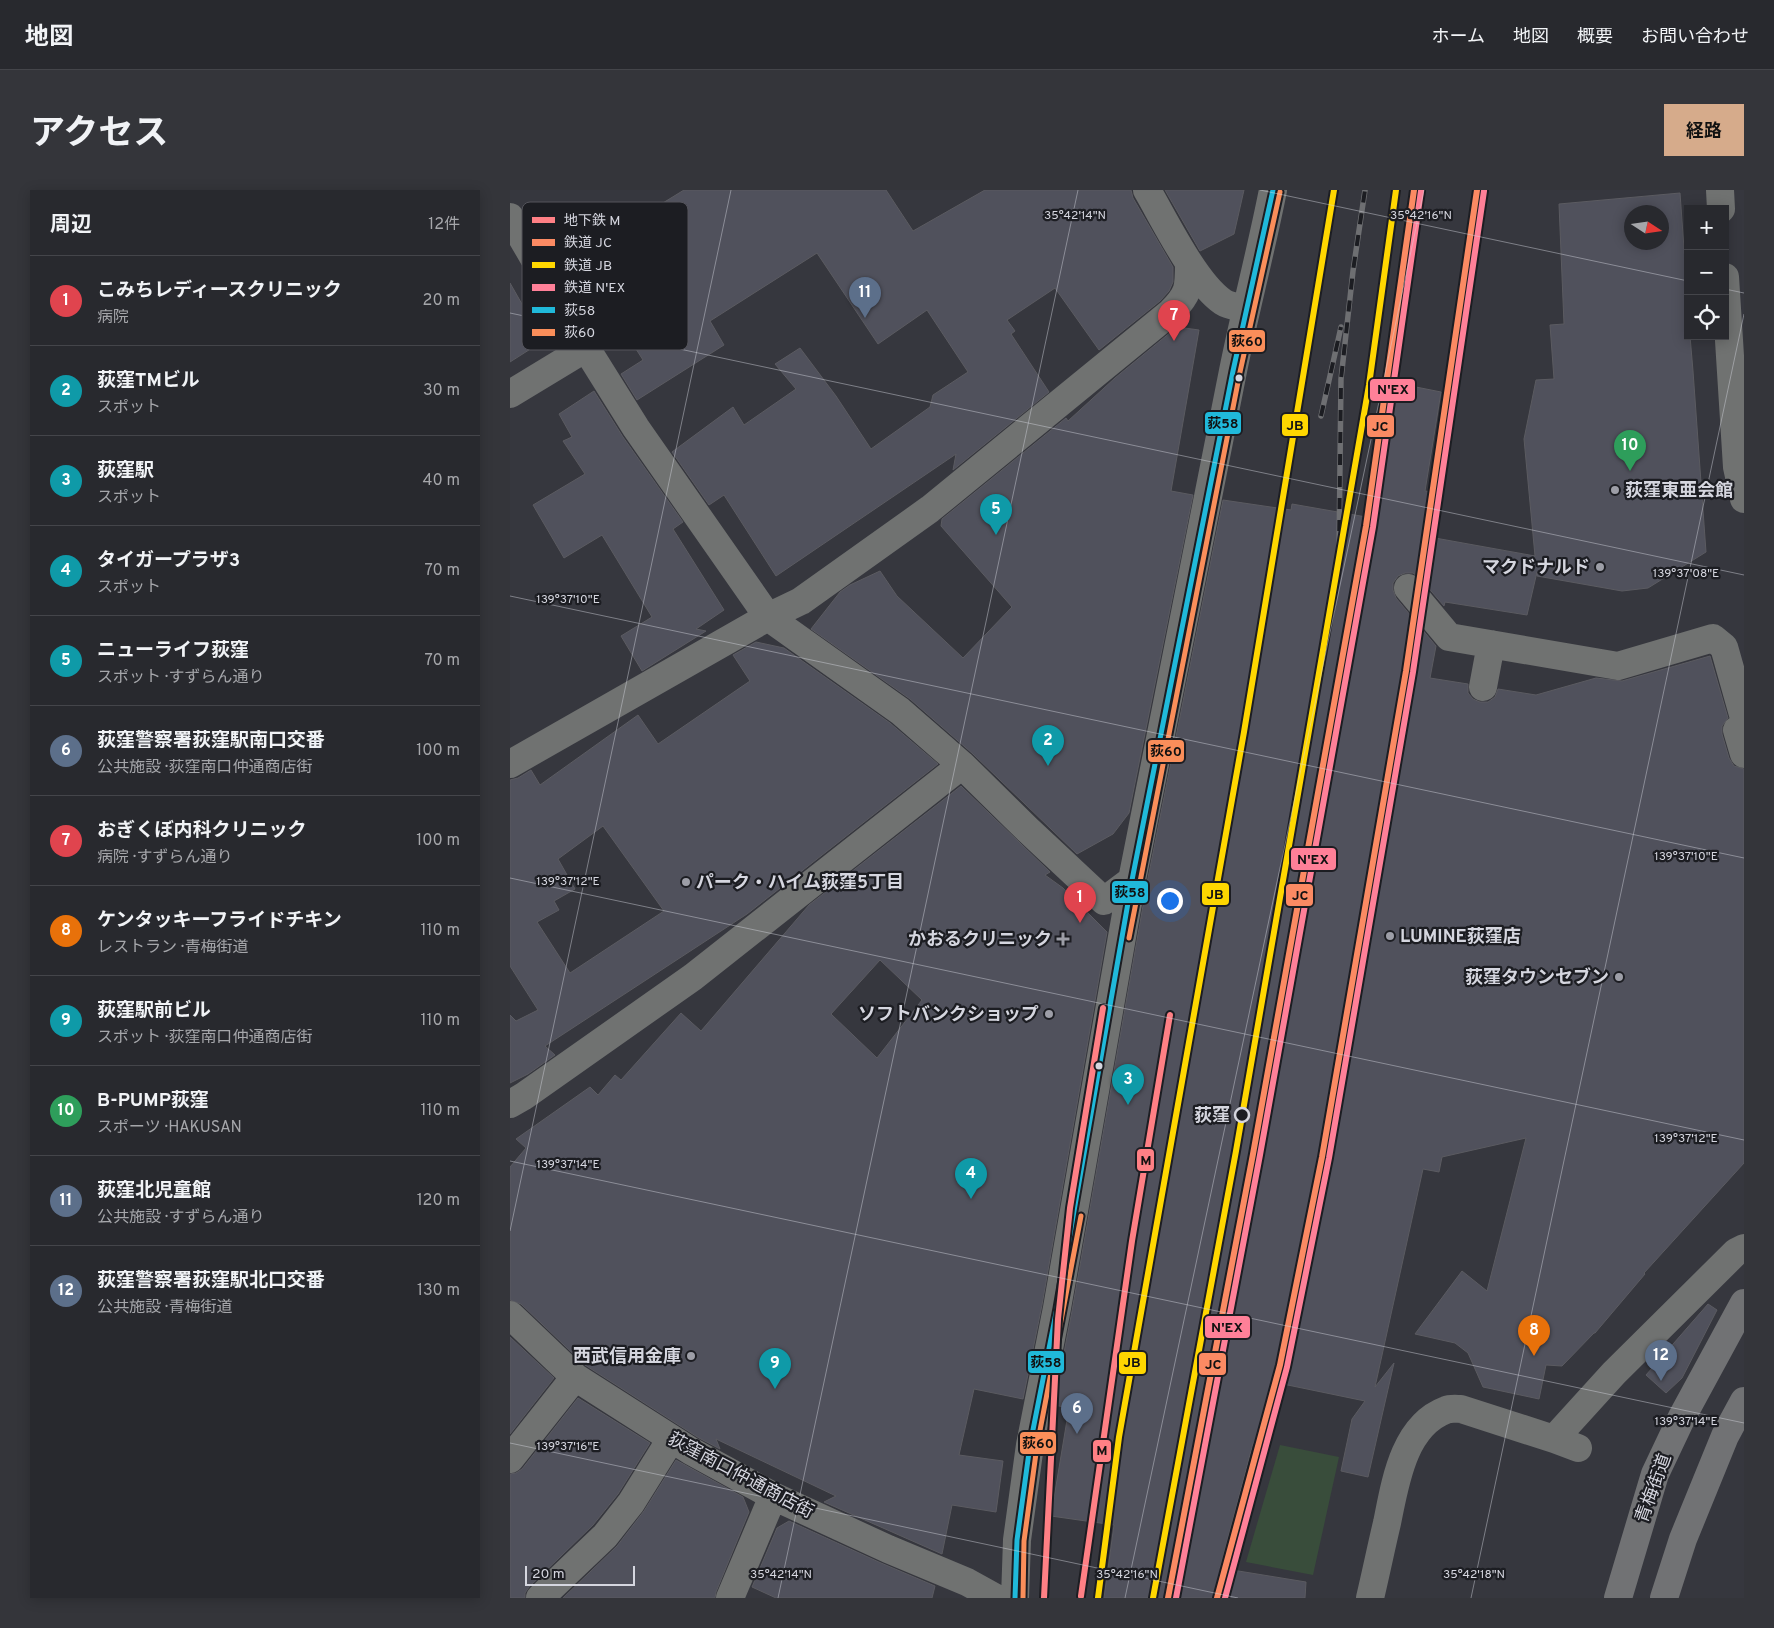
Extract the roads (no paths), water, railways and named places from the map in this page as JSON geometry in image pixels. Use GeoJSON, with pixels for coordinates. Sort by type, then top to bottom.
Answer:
{"type":"FeatureCollection","features":[{"type":"Feature","properties":{"kind":"main road","name":"青梅街道"},"geometry":{"type":"LineString","coordinates":[[1618,1598],[1655,1474],[1682,1416],[1744,1303]]}},
{"type":"Feature","properties":{"kind":"main road"},"geometry":{"type":"LineString","coordinates":[[1664,1598],[1683,1539],[1725,1436],[1744,1401]]}},
{"type":"Feature","properties":{"kind":"street"},"geometry":{"type":"LineString","coordinates":[[1147,190],[1189,263],[1208,286],[1224,303],[1246,309]]}},
{"type":"Feature","properties":{"kind":"street"},"geometry":{"type":"LineString","coordinates":[[1015,1598],[1017,1540],[1030,1445],[1076,1205],[1132,880],[1246,309],[1260,255],[1273,190]]}},
{"type":"Feature","properties":{"kind":"street"},"geometry":{"type":"LineString","coordinates":[[1720,190],[1721,205]]}},
{"type":"Feature","properties":{"kind":"street"},"geometry":{"type":"LineString","coordinates":[[510,217],[522,238]]}},
{"type":"Feature","properties":{"kind":"street"},"geometry":{"type":"LineString","coordinates":[[510,764],[768,617],[801,601],[930,509],[1184,300],[1189,284],[1189,263]]}},
{"type":"Feature","properties":{"kind":"street"},"geometry":{"type":"LineString","coordinates":[[1732,295],[1737,467],[1744,499]]}},
{"type":"Feature","properties":{"kind":"street"},"geometry":{"type":"LineString","coordinates":[[510,394],[583,350]]}},
{"type":"Feature","properties":{"kind":"street"},"geometry":{"type":"LineString","coordinates":[[587,350],[636,428],[768,617],[900,711],[962,765],[1104,901],[1132,880]]}},
{"type":"Feature","properties":{"kind":"street"},"geometry":{"type":"LineString","coordinates":[[1408,588],[1449,637],[1618,666],[1675,652],[1713,638],[1724,647],[1744,718]]}},
{"type":"Feature","properties":{"kind":"street"},"geometry":{"type":"LineString","coordinates":[[1483,687],[1491,644]]}},
{"type":"Feature","properties":{"kind":"street"},"geometry":{"type":"LineString","coordinates":[[1744,728],[1737,730],[1744,754]]}},
{"type":"Feature","properties":{"kind":"street"},"geometry":{"type":"LineString","coordinates":[[510,1104],[693,976],[962,765]]}},
{"type":"Feature","properties":{"kind":"street"},"geometry":{"type":"LineString","coordinates":[[1370,1598],[1397,1477],[1411,1442],[1420,1429],[1433,1417],[1448,1409],[1461,1409],[1566,1444],[1614,1373],[1736,1252],[1744,1248]]}},
{"type":"Feature","properties":{"kind":"street","name":"荻窪南口仲通商店街"},"geometry":{"type":"LineString","coordinates":[[510,1315],[575,1377],[690,1452],[773,1496],[888,1549],[967,1582],[996,1598]]}},
{"type":"Feature","properties":{"kind":"street"},"geometry":{"type":"LineString","coordinates":[[510,1459],[575,1377]]}},
{"type":"Feature","properties":{"kind":"street"},"geometry":{"type":"LineString","coordinates":[[540,1598],[605,1536],[631,1503],[671,1439]]}},
{"type":"Feature","properties":{"kind":"street"},"geometry":{"type":"LineString","coordinates":[[730,1598],[773,1496]]}},
{"type":"Feature","properties":{"kind":"railway"},"geometry":{"type":"LineString","coordinates":[[1339,553],[1341,379],[1353,271],[1365,190]]}},
{"type":"Feature","properties":{"kind":"railway"},"geometry":{"type":"LineString","coordinates":[[1321,416],[1341,327]]}},
{"type":"Feature","properties":{"kind":"metro line","name":"M"},"geometry":{"type":"LineString","coordinates":[[1044,1598],[1058,1319],[1070,1208],[1103,1008]]}},
{"type":"Feature","properties":{"kind":"metro line","name":"M"},"geometry":{"type":"LineString","coordinates":[[1081,1596],[1132,1241],[1170,1015]]}},
{"type":"Feature","properties":{"kind":"rail line","name":"JB"},"geometry":{"type":"LineString","coordinates":[[1098,1598],[1119,1437],[1244,732],[1334,190]]}},
{"type":"Feature","properties":{"kind":"rail line","name":"JB"},"geometry":{"type":"LineString","coordinates":[[1153,1598],[1236,1151],[1369,385],[1396,190]]}},
{"type":"Feature","properties":{"kind":"rail line","name":"JC"},"geometry":{"type":"LineString","coordinates":[[1168,1598],[1253,1154],[1366,526],[1414,190]]}},
{"type":"Feature","properties":{"kind":"rail line","name":"JC"},"geometry":{"type":"LineString","coordinates":[[1217,1598],[1280,1365],[1322,1157],[1406,671],[1477,190]]}},
{"type":"Feature","properties":{"kind":"rail line","name":"N'EX"},"geometry":{"type":"LineString","coordinates":[[1176,1598],[1260,1155],[1373,527],[1421,191]]}},
{"type":"Feature","properties":{"kind":"rail line","name":"N'EX"},"geometry":{"type":"LineString","coordinates":[[1225,1598],[1287,1367],[1329,1158],[1413,672],[1484,191]]}},
{"type":"Feature","properties":{"kind":"place","name":"荻窪北児童館"},"geometry":{"type":"Point","coordinates":[865,318]}},
{"type":"Feature","properties":{"kind":"place","name":"おぎくぼ内科クリニック"},"geometry":{"type":"Point","coordinates":[1174,341]}},
{"type":"Feature","properties":{"kind":"place","name":"B-PUMP荻窪"},"geometry":{"type":"Point","coordinates":[1630,471]}},
{"type":"Feature","properties":{"kind":"place","name":"荻窪東亜会館"},"geometry":{"type":"Point","coordinates":[1615,490]}},
{"type":"Feature","properties":{"kind":"place","name":"ニューライフ荻窪"},"geometry":{"type":"Point","coordinates":[996,535]}},
{"type":"Feature","properties":{"kind":"place","name":"マクドナルド"},"geometry":{"type":"Point","coordinates":[1600,567]}},
{"type":"Feature","properties":{"kind":"place","name":"荻窪TMビル"},"geometry":{"type":"Point","coordinates":[1048,766]}},
{"type":"Feature","properties":{"kind":"place","name":"パーク・ハイム荻窪5丁目"},"geometry":{"type":"Point","coordinates":[686,882]}},
{"type":"Feature","properties":{"kind":"place","name":"こみちレディースクリニック"},"geometry":{"type":"Point","coordinates":[1080,923]}},
{"type":"Feature","properties":{"kind":"place","name":"LUMINE荻窪店"},"geometry":{"type":"Point","coordinates":[1390,936]}},
{"type":"Feature","properties":{"kind":"place","name":"かおるクリニック"},"geometry":{"type":"Point","coordinates":[1063,939]}},
{"type":"Feature","properties":{"kind":"place","name":"荻窪タウンセブン"},"geometry":{"type":"Point","coordinates":[1619,977]}},
{"type":"Feature","properties":{"kind":"place","name":"ソフトバンクショップ"},"geometry":{"type":"Point","coordinates":[1049,1014]}},
{"type":"Feature","properties":{"kind":"place","name":"荻窪駅"},"geometry":{"type":"Point","coordinates":[1128,1105]}},
{"type":"Feature","properties":{"kind":"place","name":"荻窪"},"geometry":{"type":"Point","coordinates":[1242,1115]}},
{"type":"Feature","properties":{"kind":"place","name":"タイガープラザ3"},"geometry":{"type":"Point","coordinates":[971,1199]}},
{"type":"Feature","properties":{"kind":"place","name":"西武信用金庫"},"geometry":{"type":"Point","coordinates":[691,1356]}},
{"type":"Feature","properties":{"kind":"place","name":"ケンタッキーフライドチキン"},"geometry":{"type":"Point","coordinates":[1534,1356]}},
{"type":"Feature","properties":{"kind":"place","name":"荻窪警察署荻窪駅北口交番"},"geometry":{"type":"Point","coordinates":[1661,1381]}},
{"type":"Feature","properties":{"kind":"place","name":"荻窪駅前ビル"},"geometry":{"type":"Point","coordinates":[775,1389]}},
{"type":"Feature","properties":{"kind":"place","name":"荻窪警察署荻窪駅南口交番"},"geometry":{"type":"Point","coordinates":[1077,1434]}}]}
